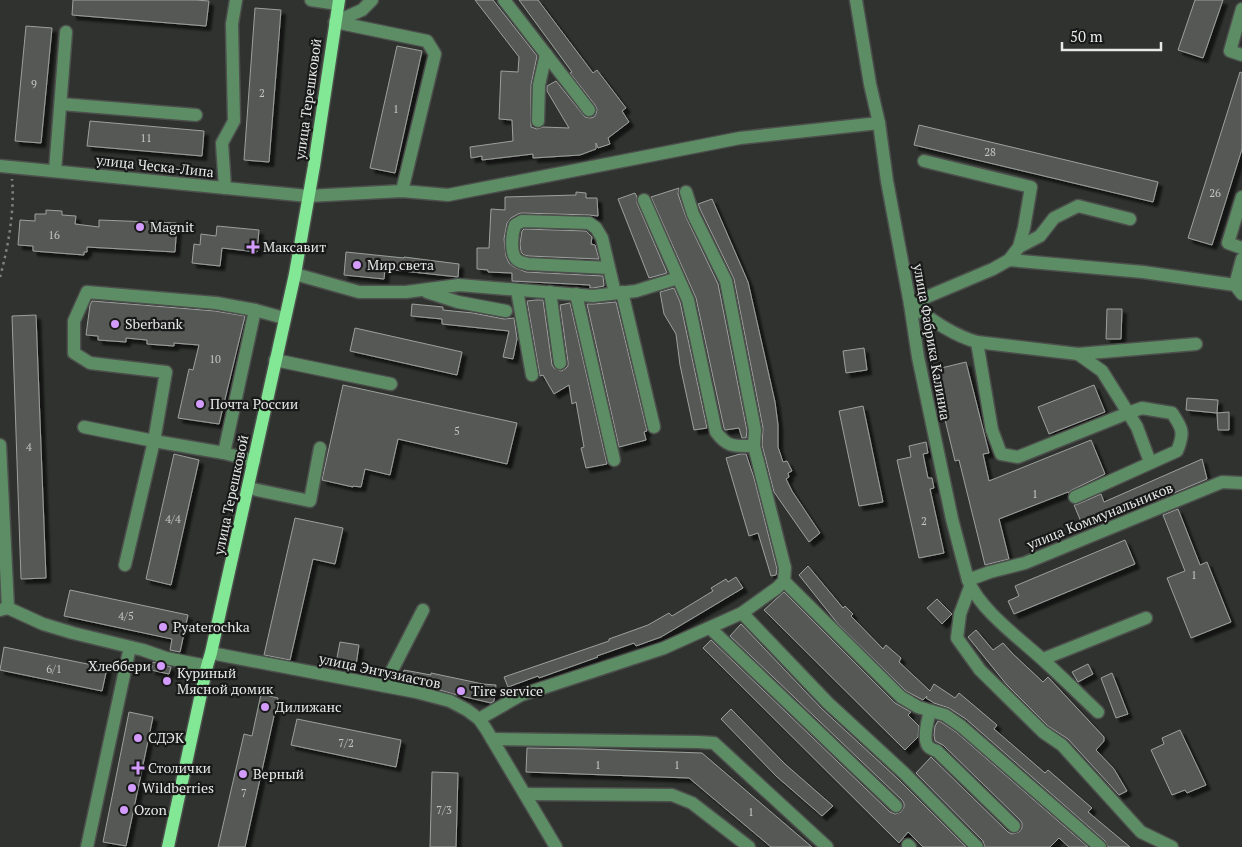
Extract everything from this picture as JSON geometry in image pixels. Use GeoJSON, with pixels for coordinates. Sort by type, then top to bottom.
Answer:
{"type":"FeatureCollection","features":[{"type":"Feature","properties":{"kind":"main road","name":"улица Терешковой"},"geometry":{"type":"LineString","coordinates":[[168,847],[295,274],[314,166],[338,2]]}},
{"type":"Feature","properties":{"kind":"street"},"geometry":{"type":"LineString","coordinates":[[225,188],[222,143],[234,120],[232,24],[236,0]]}},
{"type":"Feature","properties":{"kind":"street"},"geometry":{"type":"LineString","coordinates":[[311,0],[338,2]]}},
{"type":"Feature","properties":{"kind":"street"},"geometry":{"type":"LineString","coordinates":[[335,22],[362,10],[372,0]]}},
{"type":"Feature","properties":{"kind":"street"},"geometry":{"type":"LineString","coordinates":[[504,0],[589,110]]}},
{"type":"Feature","properties":{"kind":"street","name":"улица Фабрика Калиниа"},"geometry":{"type":"LineString","coordinates":[[856,0],[870,84],[879,123],[887,181],[918,357],[952,519],[969,583],[988,610],[1098,712]]}},
{"type":"Feature","properties":{"kind":"street"},"geometry":{"type":"LineString","coordinates":[[1242,10],[1230,51],[1242,55]]}},
{"type":"Feature","properties":{"kind":"street"},"geometry":{"type":"LineString","coordinates":[[335,22],[427,41],[435,54],[402,191]]}},
{"type":"Feature","properties":{"kind":"street"},"geometry":{"type":"LineString","coordinates":[[56,171],[66,32]]}},
{"type":"Feature","properties":{"kind":"street"},"geometry":{"type":"LineString","coordinates":[[538,121],[539,85],[546,54]]}},
{"type":"Feature","properties":{"kind":"street"},"geometry":{"type":"LineString","coordinates":[[61,104],[196,115]]}},
{"type":"Feature","properties":{"kind":"street","name":"улица Ческа-Липа"},"geometry":{"type":"LineString","coordinates":[[5,167],[308,196],[402,191],[448,195],[740,138],[879,123]]}},
{"type":"Feature","properties":{"kind":"street"},"geometry":{"type":"LineString","coordinates":[[910,304],[993,269],[1009,260],[1019,247],[1031,187],[924,161]]}},
{"type":"Feature","properties":{"kind":"street"},"geometry":{"type":"LineString","coordinates":[[479,719],[521,695],[664,648],[710,628],[742,613],[784,582],[785,568],[754,446],[755,430],[726,280],[693,214],[686,192]]}},
{"type":"Feature","properties":{"kind":"street"},"geometry":{"type":"LineString","coordinates":[[1242,197],[1228,243],[1242,248]]}},
{"type":"Feature","properties":{"kind":"street"},"geometry":{"type":"LineString","coordinates":[[644,200],[688,300],[716,432],[723,441],[733,446],[754,446]]}},
{"type":"Feature","properties":{"kind":"street"},"geometry":{"type":"LineString","coordinates":[[1019,247],[1040,236],[1054,218],[1078,206],[1130,219]]}},
{"type":"Feature","properties":{"kind":"street"},"geometry":{"type":"LineString","coordinates":[[609,268],[528,264],[518,261],[513,255],[512,234],[515,225],[522,221],[589,223],[596,228],[602,238],[654,427]]}},
{"type":"Feature","properties":{"kind":"street"},"geometry":{"type":"LineString","coordinates":[[1009,260],[1143,272],[1238,289],[1242,259]]}},
{"type":"Feature","properties":{"kind":"street"},"geometry":{"type":"LineString","coordinates":[[295,274],[359,292],[406,292],[459,285],[593,296],[636,291],[678,278]]}},
{"type":"Feature","properties":{"kind":"street"},"geometry":{"type":"LineString","coordinates":[[423,290],[458,302],[506,310]]}},
{"type":"Feature","properties":{"kind":"street"},"geometry":{"type":"LineString","coordinates":[[517,290],[532,375]]}},
{"type":"Feature","properties":{"kind":"street"},"geometry":{"type":"LineString","coordinates":[[125,565],[154,441],[166,372],[90,364],[74,353],[74,321],[87,292],[216,303],[255,310],[284,318]]}},
{"type":"Feature","properties":{"kind":"street"},"geometry":{"type":"LineString","coordinates":[[550,292],[560,363]]}},
{"type":"Feature","properties":{"kind":"street"},"geometry":{"type":"LineString","coordinates":[[576,294],[614,460]]}},
{"type":"Feature","properties":{"kind":"street"},"geometry":{"type":"LineString","coordinates":[[910,304],[940,325],[977,342],[1078,354],[1196,344]]}},
{"type":"Feature","properties":{"kind":"street"},"geometry":{"type":"LineString","coordinates":[[224,453],[255,310]]}},
{"type":"Feature","properties":{"kind":"street"},"geometry":{"type":"LineString","coordinates":[[977,342],[992,430],[1001,454],[1018,457],[1142,408],[1172,413],[1181,427],[1182,440],[1177,450],[1075,497]]}},
{"type":"Feature","properties":{"kind":"street"},"geometry":{"type":"LineString","coordinates":[[1078,354],[1102,371],[1137,427],[1150,462]]}},
{"type":"Feature","properties":{"kind":"street"},"geometry":{"type":"LineString","coordinates":[[275,360],[391,384]]}},
{"type":"Feature","properties":{"kind":"street"},"geometry":{"type":"LineString","coordinates":[[84,427],[224,453],[254,461]]}},
{"type":"Feature","properties":{"kind":"street"},"geometry":{"type":"LineString","coordinates":[[0,445],[4,609],[73,633],[166,658],[207,666]]}},
{"type":"Feature","properties":{"kind":"street"},"geometry":{"type":"LineString","coordinates":[[248,488],[310,501],[320,448]]}},
{"type":"Feature","properties":{"kind":"street","name":"улица Коммунальников"},"geometry":{"type":"LineString","coordinates":[[969,583],[990,572],[1025,563],[1222,482],[1242,483]]}},
{"type":"Feature","properties":{"kind":"street"},"geometry":{"type":"LineString","coordinates":[[784,582],[901,697],[918,707],[946,716],[961,726],[1100,847]]}},
{"type":"Feature","properties":{"kind":"street"},"geometry":{"type":"LineString","coordinates":[[969,583],[960,614],[957,638],[980,670],[1043,732],[1062,745],[1141,832],[1172,847]]}},
{"type":"Feature","properties":{"kind":"street"},"geometry":{"type":"LineString","coordinates":[[384,686],[423,610]]}},
{"type":"Feature","properties":{"kind":"street"},"geometry":{"type":"LineString","coordinates":[[742,613],[828,703],[904,772],[976,847]]}},
{"type":"Feature","properties":{"kind":"street"},"geometry":{"type":"LineString","coordinates":[[1043,660],[1146,618]]}},
{"type":"Feature","properties":{"kind":"street"},"geometry":{"type":"LineString","coordinates":[[710,628],[896,806]]}},
{"type":"Feature","properties":{"kind":"street"},"geometry":{"type":"LineString","coordinates":[[87,847],[130,647]]}},
{"type":"Feature","properties":{"kind":"street","name":"улица Энтузиастов"},"geometry":{"type":"LineString","coordinates":[[211,653],[416,692],[450,701],[467,710],[479,719],[492,739],[556,847]]}},
{"type":"Feature","properties":{"kind":"street"},"geometry":{"type":"LineString","coordinates":[[930,711],[926,731],[928,746],[937,751],[1014,826]]}},
{"type":"Feature","properties":{"kind":"street"},"geometry":{"type":"LineString","coordinates":[[492,739],[698,742],[714,744],[827,847]]}},
{"type":"Feature","properties":{"kind":"street"},"geometry":{"type":"LineString","coordinates":[[525,794],[672,795],[692,803],[749,847]]}},
{"type":"Feature","properties":{"kind":"path"},"geometry":{"type":"LineString","coordinates":[[0,276],[6,253],[13,193],[5,167]]}},
{"type":"Feature","properties":{"kind":"building"},"geometry":{"type":"Polygon","coordinates":[[[73,0],[209,1],[206,26],[72,15],[73,0]]]}},
{"type":"Feature","properties":{"kind":"building"},"geometry":{"type":"Polygon","coordinates":[[[475,0],[493,0],[537,56],[531,85],[531,127],[537,129],[543,127],[569,128],[547,91],[547,86],[556,81],[585,117],[594,117],[597,109],[519,0],[538,0],[593,73],[597,70],[626,108],[622,111],[629,122],[608,138],[610,144],[598,148],[596,143],[596,149],[580,155],[533,158],[533,154],[482,160],[482,156],[471,158],[470,147],[513,141],[512,120],[499,119],[501,71],[518,72],[519,57],[475,0]]]}},
{"type":"Feature","properties":{"kind":"building"},"geometry":{"type":"Polygon","coordinates":[[[1195,0],[1223,0],[1203,58],[1178,50],[1195,0]]]}},
{"type":"Feature","properties":{"kind":"building"},"geometry":{"type":"Polygon","coordinates":[[[255,8],[281,10],[269,162],[244,160],[255,8]]]}},
{"type":"Feature","properties":{"kind":"building"},"geometry":{"type":"Polygon","coordinates":[[[26,26],[52,28],[41,143],[15,141],[26,26]]]}},
{"type":"Feature","properties":{"kind":"building"},"geometry":{"type":"Polygon","coordinates":[[[397,46],[422,51],[395,173],[370,168],[397,46]]]}},
{"type":"Feature","properties":{"kind":"building"},"geometry":{"type":"Polygon","coordinates":[[[1240,72],[1242,73],[1242,149],[1212,245],[1188,238],[1240,72]]]}},
{"type":"Feature","properties":{"kind":"building"},"geometry":{"type":"Polygon","coordinates":[[[90,121],[204,131],[202,156],[87,146],[90,121]]]}},
{"type":"Feature","properties":{"kind":"building"},"geometry":{"type":"Polygon","coordinates":[[[919,125],[1158,182],[1153,202],[914,145],[919,125]]]}},
{"type":"Feature","properties":{"kind":"building"},"geometry":{"type":"Polygon","coordinates":[[[679,188],[678,194],[686,217],[718,284],[747,431],[746,438],[742,438],[739,428],[725,430],[724,428],[696,298],[651,197],[679,188]]]}},
{"type":"Feature","properties":{"kind":"building"},"geometry":{"type":"Polygon","coordinates":[[[576,192],[586,193],[586,198],[597,198],[598,216],[518,214],[507,223],[504,239],[506,256],[509,263],[514,267],[526,272],[603,276],[604,286],[590,288],[590,285],[512,281],[512,273],[488,272],[488,270],[477,269],[477,248],[489,248],[491,209],[505,210],[505,197],[576,195],[576,192]]]}},
{"type":"Feature","properties":{"kind":"building"},"geometry":{"type":"Polygon","coordinates":[[[635,193],[637,203],[667,273],[649,278],[618,199],[635,193]]]}},
{"type":"Feature","properties":{"kind":"building"},"geometry":{"type":"Polygon","coordinates":[[[712,199],[748,282],[775,402],[778,447],[783,462],[787,461],[792,471],[788,473],[789,477],[786,479],[820,533],[809,542],[774,492],[762,445],[763,428],[734,279],[698,204],[712,199]]]}},
{"type":"Feature","properties":{"kind":"building"},"geometry":{"type":"Polygon","coordinates":[[[46,210],[62,211],[62,215],[76,216],[75,224],[99,227],[99,220],[177,223],[175,252],[87,247],[87,252],[84,252],[84,255],[33,251],[33,246],[18,245],[20,220],[35,221],[35,214],[46,214],[46,210]]]}},
{"type":"Feature","properties":{"kind":"building"},"geometry":{"type":"Polygon","coordinates":[[[217,226],[259,230],[257,252],[222,248],[220,266],[192,263],[194,244],[200,245],[201,234],[216,236],[217,226]]]}},
{"type":"Feature","properties":{"kind":"building"},"geometry":{"type":"Polygon","coordinates":[[[524,229],[586,231],[592,237],[591,244],[595,245],[599,259],[524,255],[521,252],[520,244],[524,229]]]}},
{"type":"Feature","properties":{"kind":"building"},"geometry":{"type":"Polygon","coordinates":[[[346,252],[459,264],[458,277],[385,269],[384,279],[344,275],[346,252]]]}},
{"type":"Feature","properties":{"kind":"building"},"geometry":{"type":"Polygon","coordinates":[[[674,288],[680,302],[707,428],[694,430],[680,365],[676,334],[664,314],[660,292],[674,288]]]}},
{"type":"Feature","properties":{"kind":"building"},"geometry":{"type":"Polygon","coordinates":[[[543,300],[552,365],[561,371],[568,366],[568,362],[560,305],[570,303],[607,464],[586,468],[581,448],[584,447],[576,402],[572,404],[569,385],[554,394],[543,375],[540,376],[527,301],[543,300]]]}},
{"type":"Feature","properties":{"kind":"building"},"geometry":{"type":"Polygon","coordinates":[[[92,301],[215,311],[245,316],[219,424],[178,418],[189,369],[193,370],[199,345],[174,343],[174,346],[147,344],[147,340],[126,338],[126,342],[98,340],[98,336],[86,335],[92,301]]]}},
{"type":"Feature","properties":{"kind":"building"},"geometry":{"type":"Polygon","coordinates":[[[616,302],[647,431],[644,432],[646,440],[619,447],[587,304],[616,302]]]}},
{"type":"Feature","properties":{"kind":"building"},"geometry":{"type":"Polygon","coordinates":[[[412,304],[443,307],[443,310],[504,319],[514,318],[517,339],[513,359],[503,357],[509,331],[442,324],[442,319],[411,316],[412,304]]]}},
{"type":"Feature","properties":{"kind":"building"},"geometry":{"type":"Polygon","coordinates":[[[1107,309],[1122,309],[1121,339],[1106,339],[1107,309]]]}},
{"type":"Feature","properties":{"kind":"building"},"geometry":{"type":"Polygon","coordinates":[[[36,315],[46,578],[21,579],[12,316],[36,315]]]}},
{"type":"Feature","properties":{"kind":"building"},"geometry":{"type":"Polygon","coordinates":[[[355,328],[462,352],[457,375],[350,351],[355,328]]]}},
{"type":"Feature","properties":{"kind":"building"},"geometry":{"type":"Polygon","coordinates":[[[864,348],[867,370],[846,373],[843,351],[864,348]]]}},
{"type":"Feature","properties":{"kind":"building"},"geometry":{"type":"Polygon","coordinates":[[[966,362],[989,453],[983,454],[989,481],[1091,440],[1105,474],[1068,493],[999,519],[1009,559],[985,565],[959,460],[955,461],[933,370],[966,362]]]}},
{"type":"Feature","properties":{"kind":"building"},"geometry":{"type":"Polygon","coordinates":[[[343,385],[517,423],[507,464],[398,439],[390,475],[365,469],[361,487],[322,480],[343,385]]]}},
{"type":"Feature","properties":{"kind":"building"},"geometry":{"type":"Polygon","coordinates":[[[1094,385],[1105,412],[1049,434],[1038,407],[1094,385]]]}},
{"type":"Feature","properties":{"kind":"building"},"geometry":{"type":"Polygon","coordinates":[[[1187,398],[1218,400],[1217,413],[1186,410],[1187,398]]]}},
{"type":"Feature","properties":{"kind":"building"},"geometry":{"type":"Polygon","coordinates":[[[863,406],[883,502],[859,506],[839,411],[863,406]]]}},
{"type":"Feature","properties":{"kind":"building"},"geometry":{"type":"Polygon","coordinates":[[[1229,412],[1229,430],[1218,430],[1217,413],[1229,412]]]}},
{"type":"Feature","properties":{"kind":"building"},"geometry":{"type":"Polygon","coordinates":[[[926,442],[928,453],[923,454],[928,478],[932,478],[934,488],[930,489],[944,553],[919,558],[897,460],[911,457],[909,446],[926,442]]]}},
{"type":"Feature","properties":{"kind":"building"},"geometry":{"type":"Polygon","coordinates":[[[174,454],[199,460],[171,585],[146,579],[174,454]]]}},
{"type":"Feature","properties":{"kind":"building"},"geometry":{"type":"Polygon","coordinates":[[[746,454],[754,478],[777,569],[776,575],[771,576],[758,533],[749,536],[726,458],[746,454]]]}},
{"type":"Feature","properties":{"kind":"building"},"geometry":{"type":"Polygon","coordinates":[[[1202,459],[1207,479],[1155,501],[1152,493],[1082,524],[1074,505],[1101,494],[1104,502],[1202,459]]]}},
{"type":"Feature","properties":{"kind":"building"},"geometry":{"type":"Polygon","coordinates":[[[1178,509],[1200,565],[1207,562],[1231,622],[1191,638],[1167,578],[1185,571],[1163,515],[1178,509]]]}},
{"type":"Feature","properties":{"kind":"building"},"geometry":{"type":"Polygon","coordinates":[[[295,518],[343,528],[335,564],[313,559],[290,660],[264,655],[295,518]]]}},
{"type":"Feature","properties":{"kind":"building"},"geometry":{"type":"Polygon","coordinates":[[[1125,540],[1135,564],[1014,614],[1008,601],[1019,596],[1015,586],[1125,540]]]}},
{"type":"Feature","properties":{"kind":"building"},"geometry":{"type":"Polygon","coordinates":[[[808,566],[843,608],[845,606],[853,614],[851,616],[883,649],[886,645],[901,658],[899,662],[930,691],[934,684],[955,698],[959,693],[997,725],[994,729],[1045,773],[1048,770],[1092,808],[1088,812],[1130,847],[1108,847],[1105,841],[966,719],[949,708],[934,703],[926,698],[927,696],[923,700],[906,691],[838,624],[799,575],[808,566]]]}},
{"type":"Feature","properties":{"kind":"building"},"geometry":{"type":"Polygon","coordinates":[[[736,577],[743,588],[661,637],[636,646],[634,643],[539,678],[538,676],[508,687],[504,677],[609,641],[609,639],[648,625],[669,613],[672,616],[713,591],[711,588],[726,579],[728,582],[736,577]]]}},
{"type":"Feature","properties":{"kind":"building"},"geometry":{"type":"Polygon","coordinates":[[[70,590],[188,615],[180,652],[170,650],[172,639],[64,616],[70,590]]]}},
{"type":"Feature","properties":{"kind":"building"},"geometry":{"type":"Polygon","coordinates":[[[784,592],[895,703],[911,712],[908,715],[919,726],[918,737],[905,750],[764,610],[784,592]]]}},
{"type":"Feature","properties":{"kind":"building"},"geometry":{"type":"Polygon","coordinates":[[[937,599],[952,614],[942,624],[927,608],[937,599]]]}},
{"type":"Feature","properties":{"kind":"building"},"geometry":{"type":"Polygon","coordinates":[[[741,624],[822,709],[898,779],[966,847],[923,847],[908,832],[899,843],[703,648],[711,640],[890,812],[895,814],[901,812],[904,807],[902,800],[730,636],[741,624]]]}},
{"type":"Feature","properties":{"kind":"building"},"geometry":{"type":"Polygon","coordinates":[[[976,630],[993,650],[1003,643],[1043,682],[1048,677],[1104,737],[1104,741],[1096,750],[1114,769],[1127,791],[1119,795],[1068,739],[1048,726],[1007,685],[968,637],[976,630]]]}},
{"type":"Feature","properties":{"kind":"building"},"geometry":{"type":"Polygon","coordinates":[[[340,642],[359,645],[355,672],[335,668],[340,642]]]}},
{"type":"Feature","properties":{"kind":"building"},"geometry":{"type":"Polygon","coordinates":[[[4,647],[107,668],[102,691],[0,670],[4,647]]]}},
{"type":"Feature","properties":{"kind":"building"},"geometry":{"type":"Polygon","coordinates":[[[153,662],[171,667],[169,674],[151,670],[153,662]]]}},
{"type":"Feature","properties":{"kind":"building"},"geometry":{"type":"Polygon","coordinates":[[[1088,664],[1093,674],[1078,682],[1072,672],[1088,664]]]}},
{"type":"Feature","properties":{"kind":"building"},"geometry":{"type":"Polygon","coordinates":[[[404,670],[496,685],[494,701],[491,703],[402,681],[404,670]]]}},
{"type":"Feature","properties":{"kind":"building"},"geometry":{"type":"Polygon","coordinates":[[[1112,673],[1128,714],[1116,718],[1101,678],[1112,673]]]}},
{"type":"Feature","properties":{"kind":"building"},"geometry":{"type":"Polygon","coordinates":[[[261,694],[278,698],[245,847],[218,847],[244,734],[252,736],[261,694]]]}},
{"type":"Feature","properties":{"kind":"building"},"geometry":{"type":"Polygon","coordinates":[[[731,709],[785,764],[833,806],[822,816],[776,776],[721,719],[731,709]]]}},
{"type":"Feature","properties":{"kind":"building"},"geometry":{"type":"Polygon","coordinates":[[[129,712],[153,717],[126,846],[103,842],[129,712]]]}},
{"type":"Feature","properties":{"kind":"building"},"geometry":{"type":"Polygon","coordinates":[[[297,719],[401,740],[396,767],[291,745],[297,719]]]}},
{"type":"Feature","properties":{"kind":"building"},"geometry":{"type":"Polygon","coordinates":[[[938,721],[956,732],[1088,847],[1069,847],[1059,838],[1050,847],[985,847],[983,841],[916,773],[931,757],[1008,832],[1012,834],[1019,832],[1022,828],[1022,823],[943,745],[935,741],[935,726],[938,721]]]}},
{"type":"Feature","properties":{"kind":"building"},"geometry":{"type":"Polygon","coordinates":[[[1180,730],[1206,785],[1187,793],[1185,790],[1172,795],[1151,750],[1164,744],[1162,738],[1180,730]]]}},
{"type":"Feature","properties":{"kind":"building"},"geometry":{"type":"Polygon","coordinates":[[[527,748],[702,753],[812,847],[771,847],[689,778],[526,772],[527,748]]]}},
{"type":"Feature","properties":{"kind":"building"},"geometry":{"type":"Polygon","coordinates":[[[432,772],[458,773],[456,847],[430,847],[432,772]]]}},
{"type":"Feature","properties":{"kind":"place","name":"Magnit"},"geometry":{"type":"Point","coordinates":[140,227]}},
{"type":"Feature","properties":{"kind":"place","name":"Максавит"},"geometry":{"type":"Point","coordinates":[253,247]}},
{"type":"Feature","properties":{"kind":"place","name":"Мир света"},"geometry":{"type":"Point","coordinates":[357,265]}},
{"type":"Feature","properties":{"kind":"place","name":"Sberbank"},"geometry":{"type":"Point","coordinates":[115,324]}},
{"type":"Feature","properties":{"kind":"place","name":"Почта России"},"geometry":{"type":"Point","coordinates":[200,404]}},
{"type":"Feature","properties":{"kind":"place","name":"Pyaterochka"},"geometry":{"type":"Point","coordinates":[163,627]}},
{"type":"Feature","properties":{"kind":"place","name":"Хлеббери"},"geometry":{"type":"Point","coordinates":[161,666]}},
{"type":"Feature","properties":{"kind":"place","name":"Куриный Мясной домик"},"geometry":{"type":"Point","coordinates":[167,681]}},
{"type":"Feature","properties":{"kind":"place","name":"Tire service"},"geometry":{"type":"Point","coordinates":[461,691]}},
{"type":"Feature","properties":{"kind":"place","name":"Дилижанс"},"geometry":{"type":"Point","coordinates":[265,707]}},
{"type":"Feature","properties":{"kind":"place","name":"СДЭК"},"geometry":{"type":"Point","coordinates":[138,738]}},
{"type":"Feature","properties":{"kind":"place","name":"Столички"},"geometry":{"type":"Point","coordinates":[138,768]}},
{"type":"Feature","properties":{"kind":"place","name":"Верный"},"geometry":{"type":"Point","coordinates":[243,774]}},
{"type":"Feature","properties":{"kind":"place","name":"Wildberries"},"geometry":{"type":"Point","coordinates":[132,788]}},
{"type":"Feature","properties":{"kind":"place","name":"Ozon"},"geometry":{"type":"Point","coordinates":[124,810]}}]}
